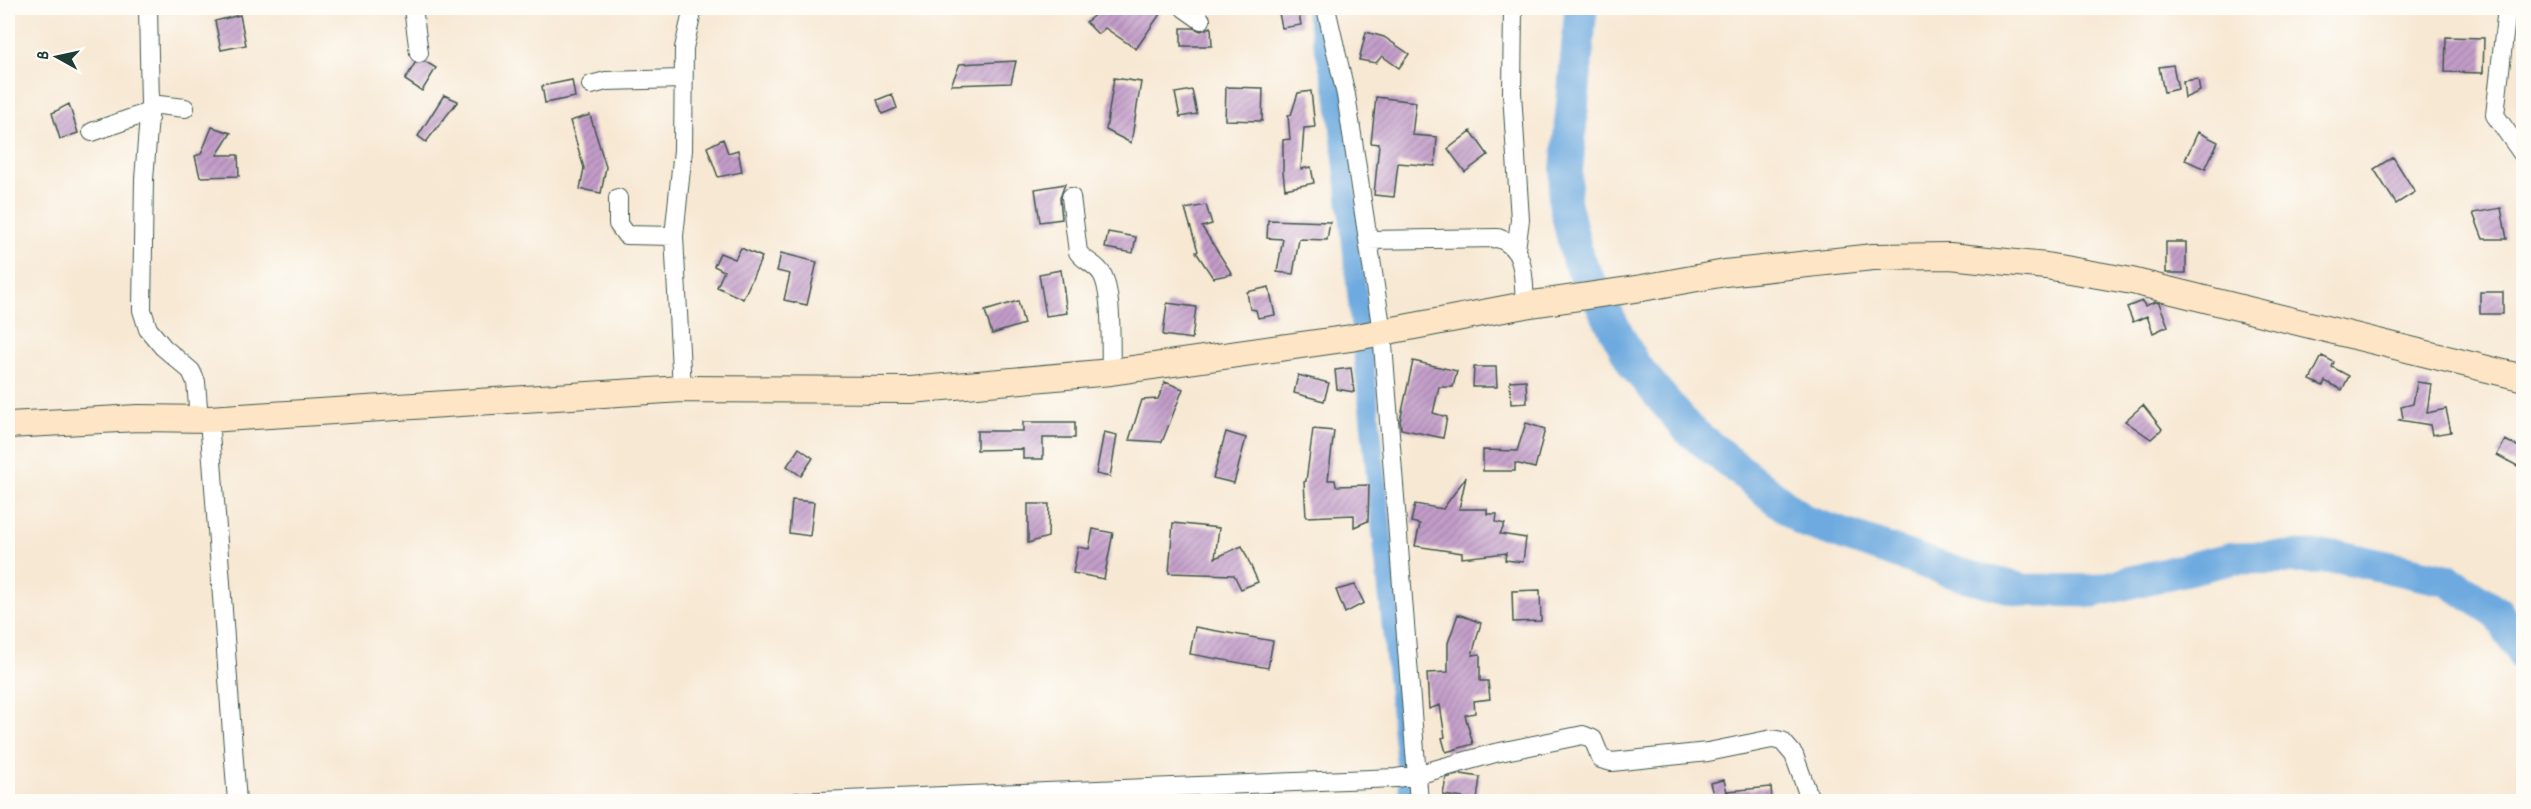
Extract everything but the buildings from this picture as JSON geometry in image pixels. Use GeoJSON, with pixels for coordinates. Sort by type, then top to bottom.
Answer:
{"type":"FeatureCollection","features":[{"type":"Feature","properties":{"kind":"street"},"geometry":{"type":"LineString","coordinates":[[148,8],[150,108],[144,179],[142,310],[148,330],[163,347],[191,371],[196,382],[204,419],[237,801]]}},
{"type":"Feature","properties":{"kind":"street"},"geometry":{"type":"LineString","coordinates":[[412,8],[419,53]]}},
{"type":"Feature","properties":{"kind":"street"},"geometry":{"type":"LineString","coordinates":[[682,389],[674,236],[683,150],[684,48],[693,8]]}},
{"type":"Feature","properties":{"kind":"street"},"geometry":{"type":"LineString","coordinates":[[1184,8],[1201,20]]}},
{"type":"Feature","properties":{"kind":"street"},"geometry":{"type":"LineString","coordinates":[[1326,8],[1346,95],[1379,332],[1419,801]]}},
{"type":"Feature","properties":{"kind":"street"},"geometry":{"type":"LineString","coordinates":[[1513,8],[1512,93],[1520,220],[1516,249],[1522,273],[1525,305]]}},
{"type":"Feature","properties":{"kind":"street"},"geometry":{"type":"LineString","coordinates":[[2513,8],[2495,111],[2497,120],[2523,156]]}},
{"type":"Feature","properties":{"kind":"street"},"geometry":{"type":"LineString","coordinates":[[591,85],[606,81],[682,80]]}},
{"type":"Feature","properties":{"kind":"street"},"geometry":{"type":"LineString","coordinates":[[92,132],[150,108],[185,108]]}},
{"type":"Feature","properties":{"kind":"street"},"geometry":{"type":"LineString","coordinates":[[1071,197],[1078,252],[1083,259],[1101,272],[1108,294],[1111,372]]}},
{"type":"Feature","properties":{"kind":"street"},"geometry":{"type":"LineString","coordinates":[[618,198],[618,224],[626,235],[674,236]]}},
{"type":"Feature","properties":{"kind":"street"},"geometry":{"type":"LineString","coordinates":[[1368,240],[1498,238],[1509,242],[1516,249]]}},
{"type":"Feature","properties":{"kind":"street"},"geometry":{"type":"LineString","coordinates":[[8,424],[138,418],[204,419],[682,389],[911,390],[1111,372],[1351,338],[1525,305],[1725,273],[1873,257],[1950,256],[2046,267],[2132,282],[2523,378]]}},
{"type":"Feature","properties":{"kind":"street"},"geometry":{"type":"LineString","coordinates":[[796,801],[904,799],[1396,778],[1416,775],[1495,753],[1583,735],[1593,739],[1601,759],[1612,762],[1697,754],[1772,739],[1782,741],[1788,746],[1811,801]]}},
{"type":"Feature","properties":{"kind":"waterway"},"geometry":{"type":"LineString","coordinates":[[1315,8],[1337,100],[1410,802]]}},
{"type":"Feature","properties":{"kind":"waterway"},"geometry":{"type":"LineString","coordinates":[[1581,8],[1564,199],[1578,260],[1634,365],[1688,429],[1804,521],[1959,574],[2023,590],[2094,591],[2234,558],[2341,557],[2447,580],[2497,612],[2524,655]]}}]}
